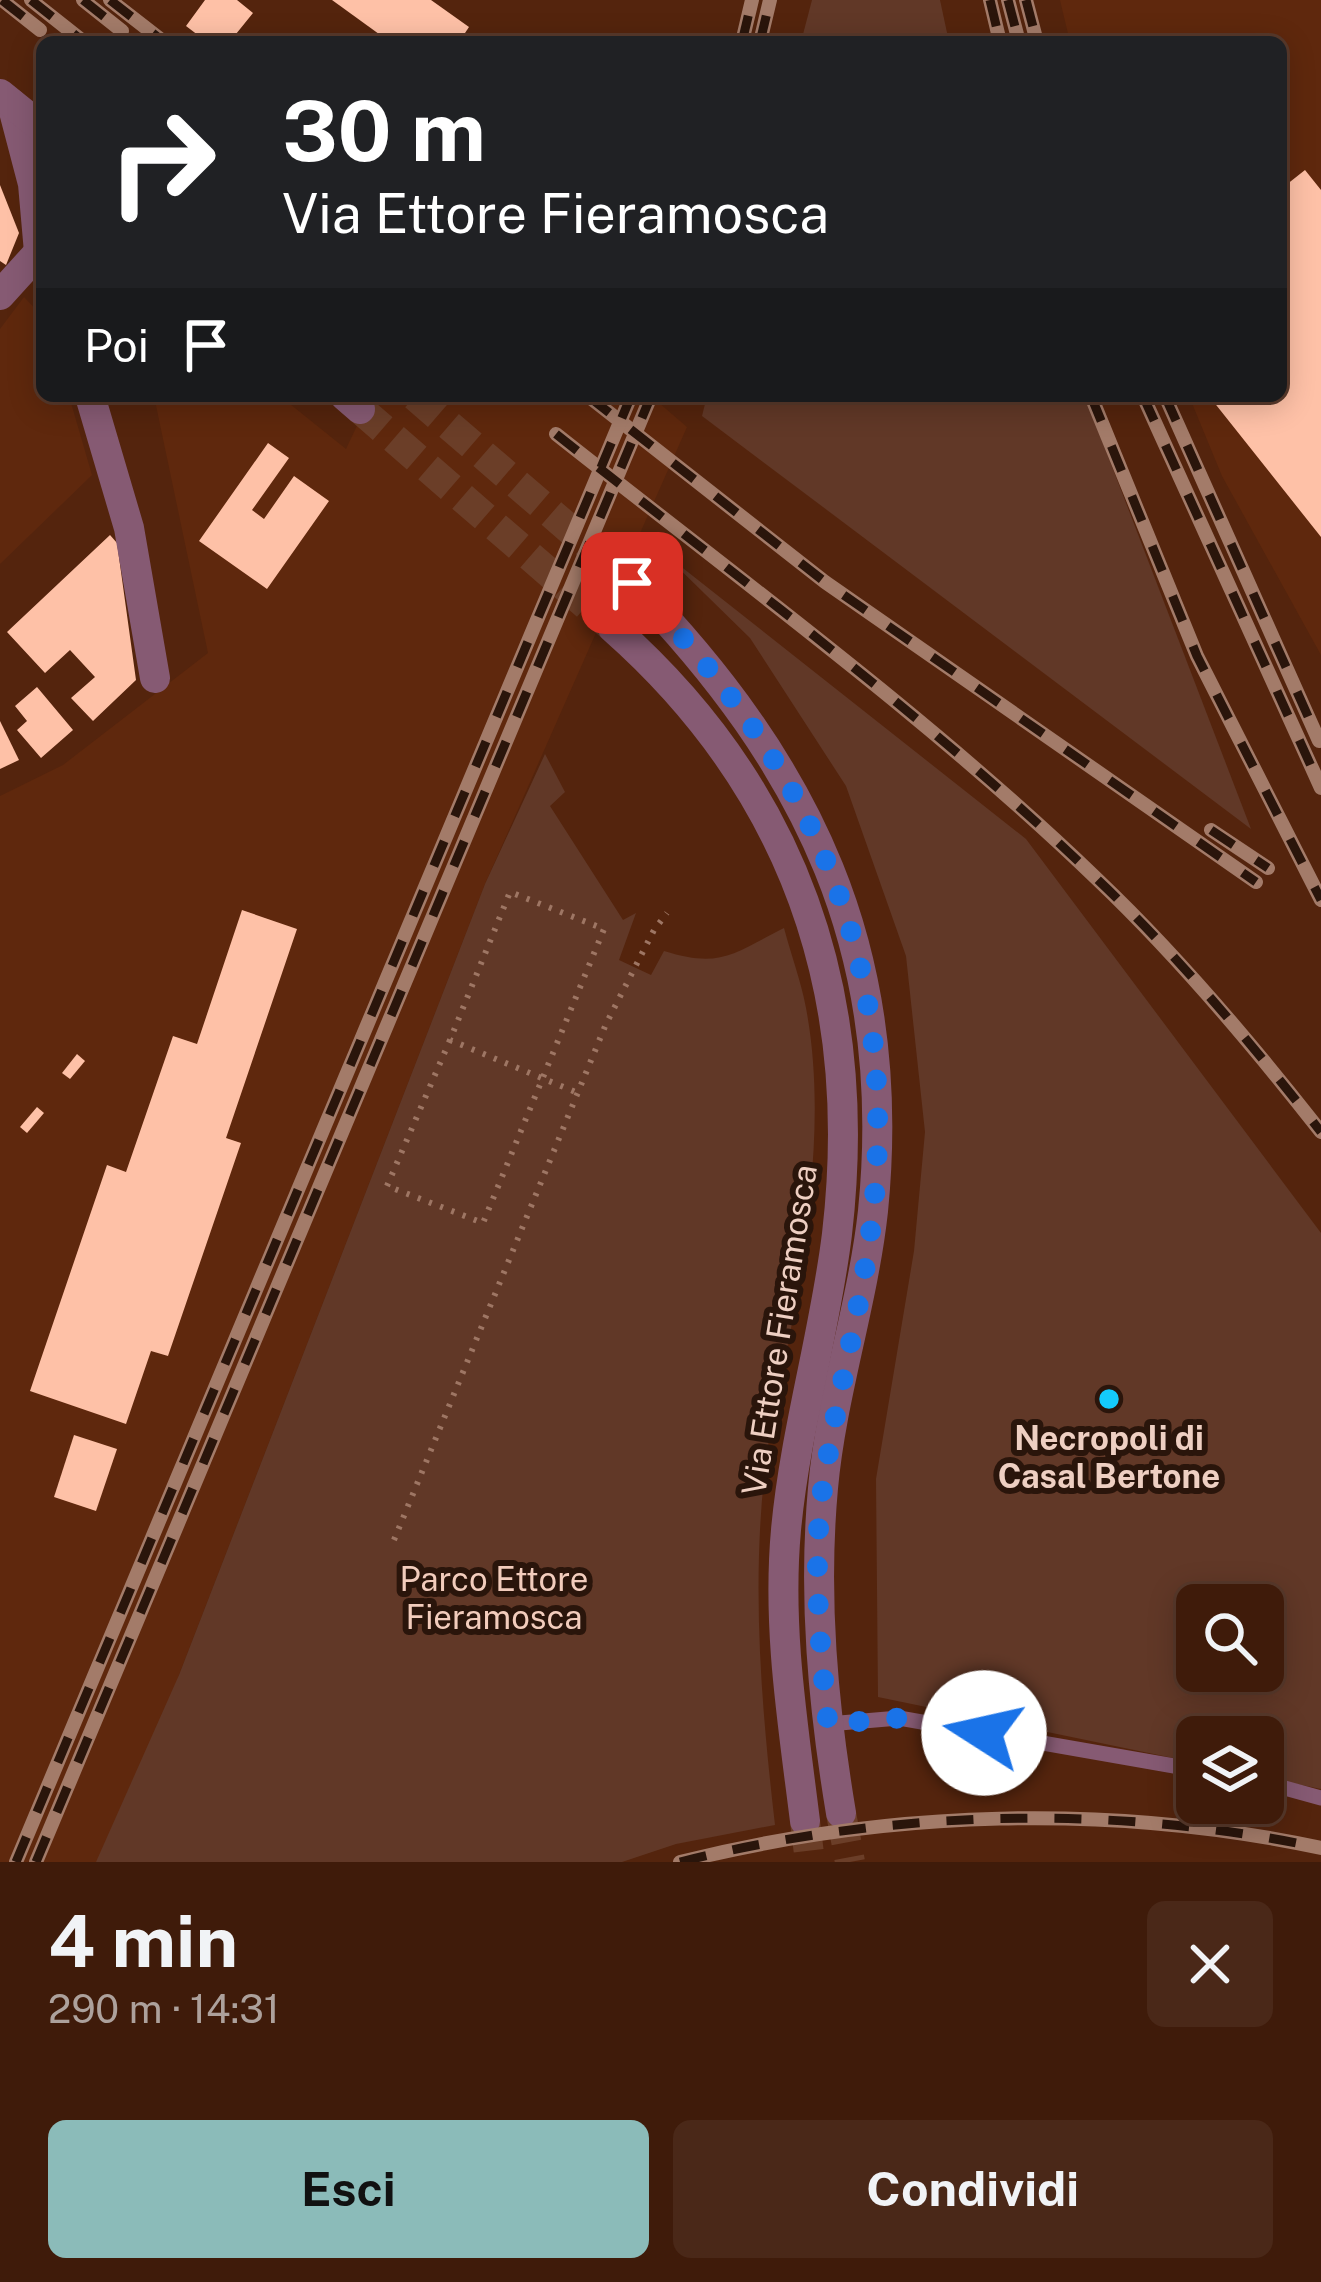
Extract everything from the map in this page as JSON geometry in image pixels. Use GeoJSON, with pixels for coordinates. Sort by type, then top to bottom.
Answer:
{"type":"FeatureCollection","features":[{"type":"Feature","properties":{"kind":"street"},"geometry":{"type":"LineString","coordinates":[[6,99],[36,123]]}},
{"type":"Feature","properties":{"kind":"street"},"geometry":{"type":"LineString","coordinates":[[6,99],[30,167],[36,213]]}},
{"type":"Feature","properties":{"kind":"street"},"geometry":{"type":"LineString","coordinates":[[0,296],[36,257]]}},
{"type":"Feature","properties":{"kind":"street"},"geometry":{"type":"LineString","coordinates":[[92,402],[129,528],[155,678]]}},
{"type":"Feature","properties":{"kind":"street","name":"Via Ettore Fieramosca"},"geometry":{"type":"LineString","coordinates":[[632,583],[725,686],[795,792],[845,909],[868,1005],[878,1118],[873,1212],[823,1484],[817,1607],[841,1813]]}},
{"type":"Feature","properties":{"kind":"street","name":"Via Ettore Fieramosca"},"geometry":{"type":"LineString","coordinates":[[613,628],[682,696],[763,807],[808,910],[836,1027],[843,1133],[836,1236],[793,1481],[783,1568],[784,1652],[805,1821]]}},
{"type":"Feature","properties":{"kind":"lane"},"geometry":{"type":"LineString","coordinates":[[828,1724],[899,1718],[1176,1766]]}},
{"type":"Feature","properties":{"kind":"lane"},"geometry":{"type":"LineString","coordinates":[[1284,1788],[1321,1798]]}},
{"type":"Feature","properties":{"kind":"path"},"geometry":{"type":"LineString","coordinates":[[510,892],[604,929],[482,1223],[387,1186],[450,1040],[510,892]]}},
{"type":"Feature","properties":{"kind":"path"},"geometry":{"type":"LineString","coordinates":[[394,1540],[606,1024],[667,913]]}},
{"type":"Feature","properties":{"kind":"path"},"geometry":{"type":"LineString","coordinates":[[450,1040],[578,1093]]}},
{"type":"Feature","properties":{"kind":"shaded area"},"geometry":{"type":"Polygon","coordinates":[[[1060,0],[1321,0],[1321,655],[1222,476],[1191,402],[1287,402],[1287,36],[1069,36],[1060,0]]]}},
{"type":"Feature","properties":{"kind":"shaded area"},"geometry":{"type":"Polygon","coordinates":[[[24,297],[36,310],[36,402],[71,402],[92,475],[0,564],[0,329],[24,297]]]}},
{"type":"Feature","properties":{"kind":"shaded area"},"geometry":{"type":"Polygon","coordinates":[[[155,402],[287,402],[346,449],[368,402],[658,402],[687,427],[485,884],[179,1675],[128,1862],[0,1862],[0,796],[63,765],[208,653],[155,402]]]}},
{"type":"Feature","properties":{"kind":"green space"},"geometry":{"type":"Polygon","coordinates":[[[812,0],[940,0],[948,36],[803,36],[812,0]]]}},
{"type":"Feature","properties":{"kind":"green space"},"geometry":{"type":"Polygon","coordinates":[[[706,402],[1087,402],[1251,829],[702,416],[706,402]]]}},
{"type":"Feature","properties":{"kind":"green space"},"geometry":{"type":"Polygon","coordinates":[[[660,550],[1026,839],[1321,1233],[1321,1789],[1284,1781],[1284,1716],[1176,1716],[1176,1759],[878,1697],[876,1479],[914,1251],[925,1132],[906,956],[846,786],[750,638],[660,550]]]}},
{"type":"Feature","properties":{"kind":"green space","name":"Parco Ettore Fieramosca"},"geometry":{"type":"Polygon","coordinates":[[[545,754],[565,792],[550,806],[623,920],[636,913],[619,960],[651,975],[664,951],[700,959],[727,956],[784,928],[804,998],[814,1080],[811,1190],[766,1460],[759,1551],[762,1689],[775,1825],[676,1844],[622,1862],[96,1862],[179,1675],[485,884],[545,754]]]}},
{"type":"Feature","properties":{"kind":"building"},"geometry":{"type":"Polygon","coordinates":[[[205,0],[237,0],[253,13],[239,36],[199,36],[186,26],[205,0]]]}},
{"type":"Feature","properties":{"kind":"building"},"geometry":{"type":"Polygon","coordinates":[[[332,0],[431,0],[469,27],[463,36],[382,36],[332,0]]]}},
{"type":"Feature","properties":{"kind":"building"},"geometry":{"type":"Polygon","coordinates":[[[1305,170],[1321,190],[1321,537],[1214,402],[1287,402],[1287,184],[1305,170]]]}},
{"type":"Feature","properties":{"kind":"building"},"geometry":{"type":"Polygon","coordinates":[[[0,185],[19,233],[6,265],[0,261],[0,185]]]}},
{"type":"Feature","properties":{"kind":"building"},"geometry":{"type":"Polygon","coordinates":[[[268,443],[289,458],[252,510],[264,519],[294,476],[329,501],[267,589],[199,541],[268,443]]]}},
{"type":"Feature","properties":{"kind":"building"},"geometry":{"type":"Polygon","coordinates":[[[110,535],[117,543],[136,680],[93,721],[71,698],[95,677],[70,650],[45,673],[7,632],[110,535]]]}},
{"type":"Feature","properties":{"kind":"building"},"geometry":{"type":"Polygon","coordinates":[[[37,687],[73,730],[41,758],[17,730],[27,721],[15,706],[37,687]]]}},
{"type":"Feature","properties":{"kind":"building"},"geometry":{"type":"Polygon","coordinates":[[[0,721],[19,760],[0,769],[0,721]]]}},
{"type":"Feature","properties":{"kind":"building"},"geometry":{"type":"Polygon","coordinates":[[[242,910],[297,929],[226,1138],[241,1143],[168,1356],[151,1351],[126,1424],[30,1391],[107,1165],[126,1172],[173,1036],[197,1044],[242,910]]]}},
{"type":"Feature","properties":{"kind":"building"},"geometry":{"type":"Polygon","coordinates":[[[77,1054],[85,1061],[70,1079],[62,1073],[77,1054]]]}},
{"type":"Feature","properties":{"kind":"building"},"geometry":{"type":"Polygon","coordinates":[[[37,1107],[44,1113],[27,1133],[20,1127],[37,1107]]]}},
{"type":"Feature","properties":{"kind":"building"},"geometry":{"type":"Polygon","coordinates":[[[74,1435],[117,1449],[96,1511],[54,1497],[74,1435]]]}},
{"type":"Feature","properties":{"kind":"tunnel"},"geometry":{"type":"LineString","coordinates":[[422,402],[632,583]]}},
{"type":"Feature","properties":{"kind":"tunnel"},"geometry":{"type":"LineString","coordinates":[[360,409],[613,628]]}},
{"type":"Feature","properties":{"kind":"tunnel"},"geometry":{"type":"LineString","coordinates":[[841,1813],[850,1862]]}},
{"type":"Feature","properties":{"kind":"tunnel"},"geometry":{"type":"LineString","coordinates":[[805,1821],[810,1862]]}},
{"type":"Feature","properties":{"kind":"railway"},"geometry":{"type":"LineString","coordinates":[[2,0],[40,30]]}},
{"type":"Feature","properties":{"kind":"railway"},"geometry":{"type":"LineString","coordinates":[[31,0],[76,36]]}},
{"type":"Feature","properties":{"kind":"railway"},"geometry":{"type":"LineString","coordinates":[[83,0],[122,31]]}},
{"type":"Feature","properties":{"kind":"railway"},"geometry":{"type":"LineString","coordinates":[[110,0],[156,36]]}},
{"type":"Feature","properties":{"kind":"railway"},"geometry":{"type":"LineString","coordinates":[[743,36],[752,0]]}},
{"type":"Feature","properties":{"kind":"railway"},"geometry":{"type":"LineString","coordinates":[[761,36],[770,0]]}},
{"type":"Feature","properties":{"kind":"railway"},"geometry":{"type":"LineString","coordinates":[[990,0],[999,36]]}},
{"type":"Feature","properties":{"kind":"railway"},"geometry":{"type":"LineString","coordinates":[[1008,0],[1017,36]]}},
{"type":"Feature","properties":{"kind":"railway"},"geometry":{"type":"LineString","coordinates":[[1026,0],[1035,36]]}},
{"type":"Feature","properties":{"kind":"railway"},"geometry":{"type":"LineString","coordinates":[[596,402],[825,582],[1256,882]]}},
{"type":"Feature","properties":{"kind":"railway"},"geometry":{"type":"LineString","coordinates":[[16,1862],[628,402]]}},
{"type":"Feature","properties":{"kind":"railway"},"geometry":{"type":"LineString","coordinates":[[36,1862],[648,402]]}},
{"type":"Feature","properties":{"kind":"railway"},"geometry":{"type":"LineString","coordinates":[[1093,402],[1197,656],[1321,900]]}},
{"type":"Feature","properties":{"kind":"railway"},"geometry":{"type":"LineString","coordinates":[[1146,402],[1321,788]]}},
{"type":"Feature","properties":{"kind":"railway"},"geometry":{"type":"LineString","coordinates":[[1168,402],[1319,741]]}},
{"type":"Feature","properties":{"kind":"railway"},"geometry":{"type":"LineString","coordinates":[[556,434],[833,651],[1034,820],[1186,970],[1321,1132]]}},
{"type":"Feature","properties":{"kind":"railway"},"geometry":{"type":"LineString","coordinates":[[1211,830],[1268,868]]}},
{"type":"Feature","properties":{"kind":"railway"},"geometry":{"type":"LineString","coordinates":[[680,1862],[838,1832],[999,1819],[1161,1824],[1321,1848]]}},
{"type":"Feature","properties":{"kind":"place","name":"Necropoli di Casal Bertone"},"geometry":{"type":"Point","coordinates":[1109,1399]}},
{"type":"Feature","properties":{"kind":"route"},"geometry":{"type":"LineString","coordinates":[[632,583],[725,686],[795,792],[845,909],[868,1005],[878,1118],[873,1212],[823,1484],[817,1607],[828,1724],[899,1718],[984,1733]]}}]}
